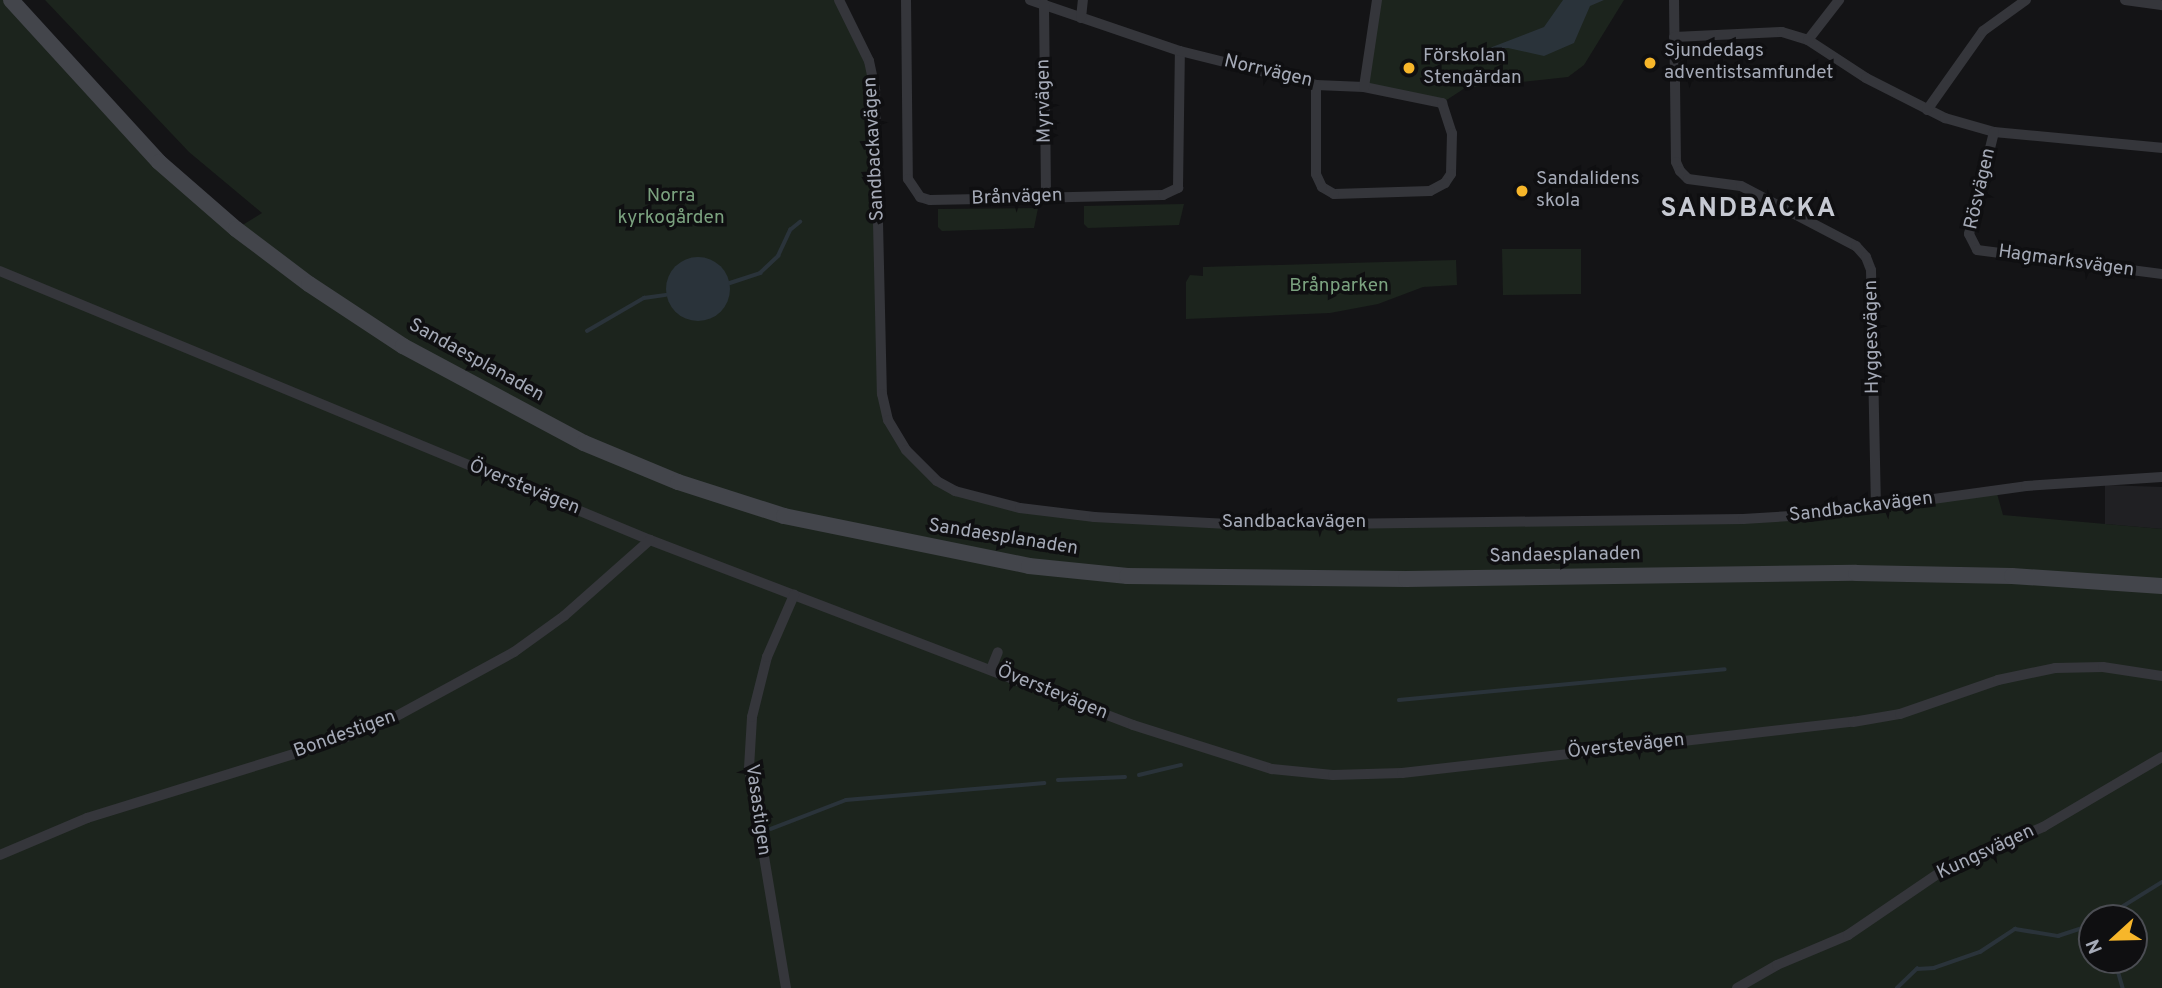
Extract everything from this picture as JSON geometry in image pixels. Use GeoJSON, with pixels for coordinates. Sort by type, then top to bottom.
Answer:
{"type":"FeatureCollection","features":[{"type":"Feature","properties":{"kind":"main road","name":"Sandaesplanaden"},"geometry":{"type":"LineString","coordinates":[[11,0],[159,162],[236,229],[309,284],[403,346],[584,443],[678,482],[784,516],[1029,566],[1127,576],[1406,579],[1856,573],[2012,576],[2162,586]]}},
{"type":"Feature","properties":{"kind":"street","name":"Sandbackavägen"},"geometry":{"type":"LineString","coordinates":[[839,0],[869,61],[876,90],[885,407],[906,450],[922,468],[955,491],[1020,508],[1094,517],[1248,524],[1775,519],[2026,486],[2162,477]]}},
{"type":"Feature","properties":{"kind":"street","name":"Brånvägen"},"geometry":{"type":"LineString","coordinates":[[906,0],[908,179],[912,189],[930,200],[1163,195],[1178,188],[1180,51]]}},
{"type":"Feature","properties":{"kind":"street","name":"Norrvägen"},"geometry":{"type":"LineString","coordinates":[[1030,0],[1180,51],[1316,85],[1364,88],[1442,103],[1452,133],[1451,174],[1445,183],[1430,191],[1334,194],[1322,187],[1316,174],[1316,85]]}},
{"type":"Feature","properties":{"kind":"street"},"geometry":{"type":"LineString","coordinates":[[1081,18],[1083,0]]}},
{"type":"Feature","properties":{"kind":"street"},"geometry":{"type":"LineString","coordinates":[[1364,88],[1377,0]]}},
{"type":"Feature","properties":{"kind":"street","name":"Hyggesvägen"},"geometry":{"type":"LineString","coordinates":[[1674,0],[1676,162],[1680,171],[1688,179],[1741,186],[1856,246],[1866,257],[1871,270],[1876,506]]}},
{"type":"Feature","properties":{"kind":"street"},"geometry":{"type":"LineString","coordinates":[[1808,40],[1839,0]]}},
{"type":"Feature","properties":{"kind":"street"},"geometry":{"type":"LineString","coordinates":[[1927,110],[1983,31],[2026,0]]}},
{"type":"Feature","properties":{"kind":"street"},"geometry":{"type":"LineString","coordinates":[[2125,0],[2162,5]]}},
{"type":"Feature","properties":{"kind":"street","name":"Myrvägen"},"geometry":{"type":"LineString","coordinates":[[1044,5],[1046,197]]}},
{"type":"Feature","properties":{"kind":"street"},"geometry":{"type":"LineString","coordinates":[[1674,37],[1782,32],[1808,40],[1866,78],[1927,110],[1994,132],[2162,148]]}},
{"type":"Feature","properties":{"kind":"street","name":"Rösvägen"},"geometry":{"type":"LineString","coordinates":[[1972,245],[1969,234],[1994,132]]}},
{"type":"Feature","properties":{"kind":"street","name":"Hagmarksvägen"},"geometry":{"type":"LineString","coordinates":[[1972,245],[1977,250],[2003,254],[2162,274]]}},
{"type":"Feature","properties":{"kind":"street","name":"Överstevägen"},"geometry":{"type":"LineString","coordinates":[[0,271],[650,540],[1215,753],[1272,769],[1333,775],[1416,771],[1853,722],[1900,714],[1998,680],[2055,668],[2103,667],[2162,676]]}},
{"type":"Feature","properties":{"kind":"street","name":"Bondestigen"},"geometry":{"type":"LineString","coordinates":[[0,855],[88,818],[336,741],[404,713],[514,652],[564,616],[650,540]]}},
{"type":"Feature","properties":{"kind":"street","name":"Vasastigen"},"geometry":{"type":"LineString","coordinates":[[786,988],[749,768],[752,717],[767,657],[794,595]]}},
{"type":"Feature","properties":{"kind":"street"},"geometry":{"type":"LineString","coordinates":[[991,669],[999,652]]}},
{"type":"Feature","properties":{"kind":"street","name":"Kungsvägen"},"geometry":{"type":"LineString","coordinates":[[1737,988],[1777,965],[1848,935],[1945,869],[2043,827],[2162,757]]}},
{"type":"Feature","properties":{"kind":"shaded area"},"geometry":{"type":"Polygon","coordinates":[[[1563,0],[1604,0],[1590,6],[1574,43],[1544,56],[1508,48],[1487,49],[1544,27],[1563,0]]]}},
{"type":"Feature","properties":{"kind":"shaded area"},"geometry":{"type":"Polygon","coordinates":[[[692,257],[704,257],[721,266],[728,277],[728,301],[721,312],[704,321],[692,321],[680,316],[671,307],[666,295],[666,283],[671,271],[680,262],[692,257]]]}},
{"type":"Feature","properties":{"kind":"shaded area"},"geometry":{"type":"Polygon","coordinates":[[[2105,485],[2162,487],[2162,529],[2105,524],[2105,485]]]}},
{"type":"Feature","properties":{"kind":"green space","name":"Norra kyrkogården"},"geometry":{"type":"Polygon","coordinates":[[[0,0],[11,0],[94,93],[236,229],[262,213],[189,152],[45,0],[839,0],[869,61],[888,420],[937,481],[1020,508],[1248,525],[1743,519],[1996,490],[2003,515],[2162,529],[2162,988],[0,988],[0,0]]]}},
{"type":"Feature","properties":{"kind":"green space"},"geometry":{"type":"Polygon","coordinates":[[[1377,0],[1624,0],[1584,65],[1568,77],[1465,88],[1442,103],[1364,87],[1377,0]]]}},
{"type":"Feature","properties":{"kind":"green space"},"geometry":{"type":"Polygon","coordinates":[[[1184,204],[1179,225],[1088,228],[1084,224],[1084,206],[1184,204]]]}},
{"type":"Feature","properties":{"kind":"green space"},"geometry":{"type":"Polygon","coordinates":[[[1038,208],[1034,228],[942,231],[938,227],[938,209],[1038,208]]]}},
{"type":"Feature","properties":{"kind":"green space"},"geometry":{"type":"Polygon","coordinates":[[[1502,249],[1581,249],[1581,294],[1503,295],[1502,249]]]}},
{"type":"Feature","properties":{"kind":"green space","name":"Brånparken"},"geometry":{"type":"Polygon","coordinates":[[[1456,260],[1457,285],[1423,287],[1378,304],[1330,313],[1186,319],[1186,282],[1190,275],[1203,276],[1203,267],[1456,260]]]}},
{"type":"Feature","properties":{"kind":"waterway"},"geometry":{"type":"LineString","coordinates":[[730,283],[760,273],[778,256],[790,230],[800,222]]}},
{"type":"Feature","properties":{"kind":"waterway"},"geometry":{"type":"LineString","coordinates":[[587,331],[644,298],[666,295]]}},
{"type":"Feature","properties":{"kind":"waterway"},"geometry":{"type":"LineString","coordinates":[[1399,700],[1725,669]]}},
{"type":"Feature","properties":{"kind":"waterway"},"geometry":{"type":"LineString","coordinates":[[1139,775],[1181,765]]}},
{"type":"Feature","properties":{"kind":"waterway"},"geometry":{"type":"LineString","coordinates":[[1058,780],[1125,777]]}},
{"type":"Feature","properties":{"kind":"waterway"},"geometry":{"type":"LineString","coordinates":[[771,829],[846,800],[1044,783]]}},
{"type":"Feature","properties":{"kind":"waterway"},"geometry":{"type":"LineString","coordinates":[[2127,904],[2162,882]]}},
{"type":"Feature","properties":{"kind":"waterway"},"geometry":{"type":"LineString","coordinates":[[1897,988],[1917,969],[1934,968],[1980,952],[2015,929],[2058,936],[2078,930]]}},
{"type":"Feature","properties":{"kind":"waterway"},"geometry":{"type":"LineString","coordinates":[[2119,974],[2123,988]]}},
{"type":"Feature","properties":{"kind":"place","name":"Sjundedags adventistsamfundet"},"geometry":{"type":"Point","coordinates":[1650,63]}},
{"type":"Feature","properties":{"kind":"place","name":"Förskolan Stengärdan"},"geometry":{"type":"Point","coordinates":[1409,68]}},
{"type":"Feature","properties":{"kind":"place","name":"Sandalidens skola"},"geometry":{"type":"Point","coordinates":[1522,191]}},
{"type":"Feature","properties":{"kind":"district","name":"SANDBACKA"},"geometry":{"type":"Point","coordinates":[1749,210]}}]}
